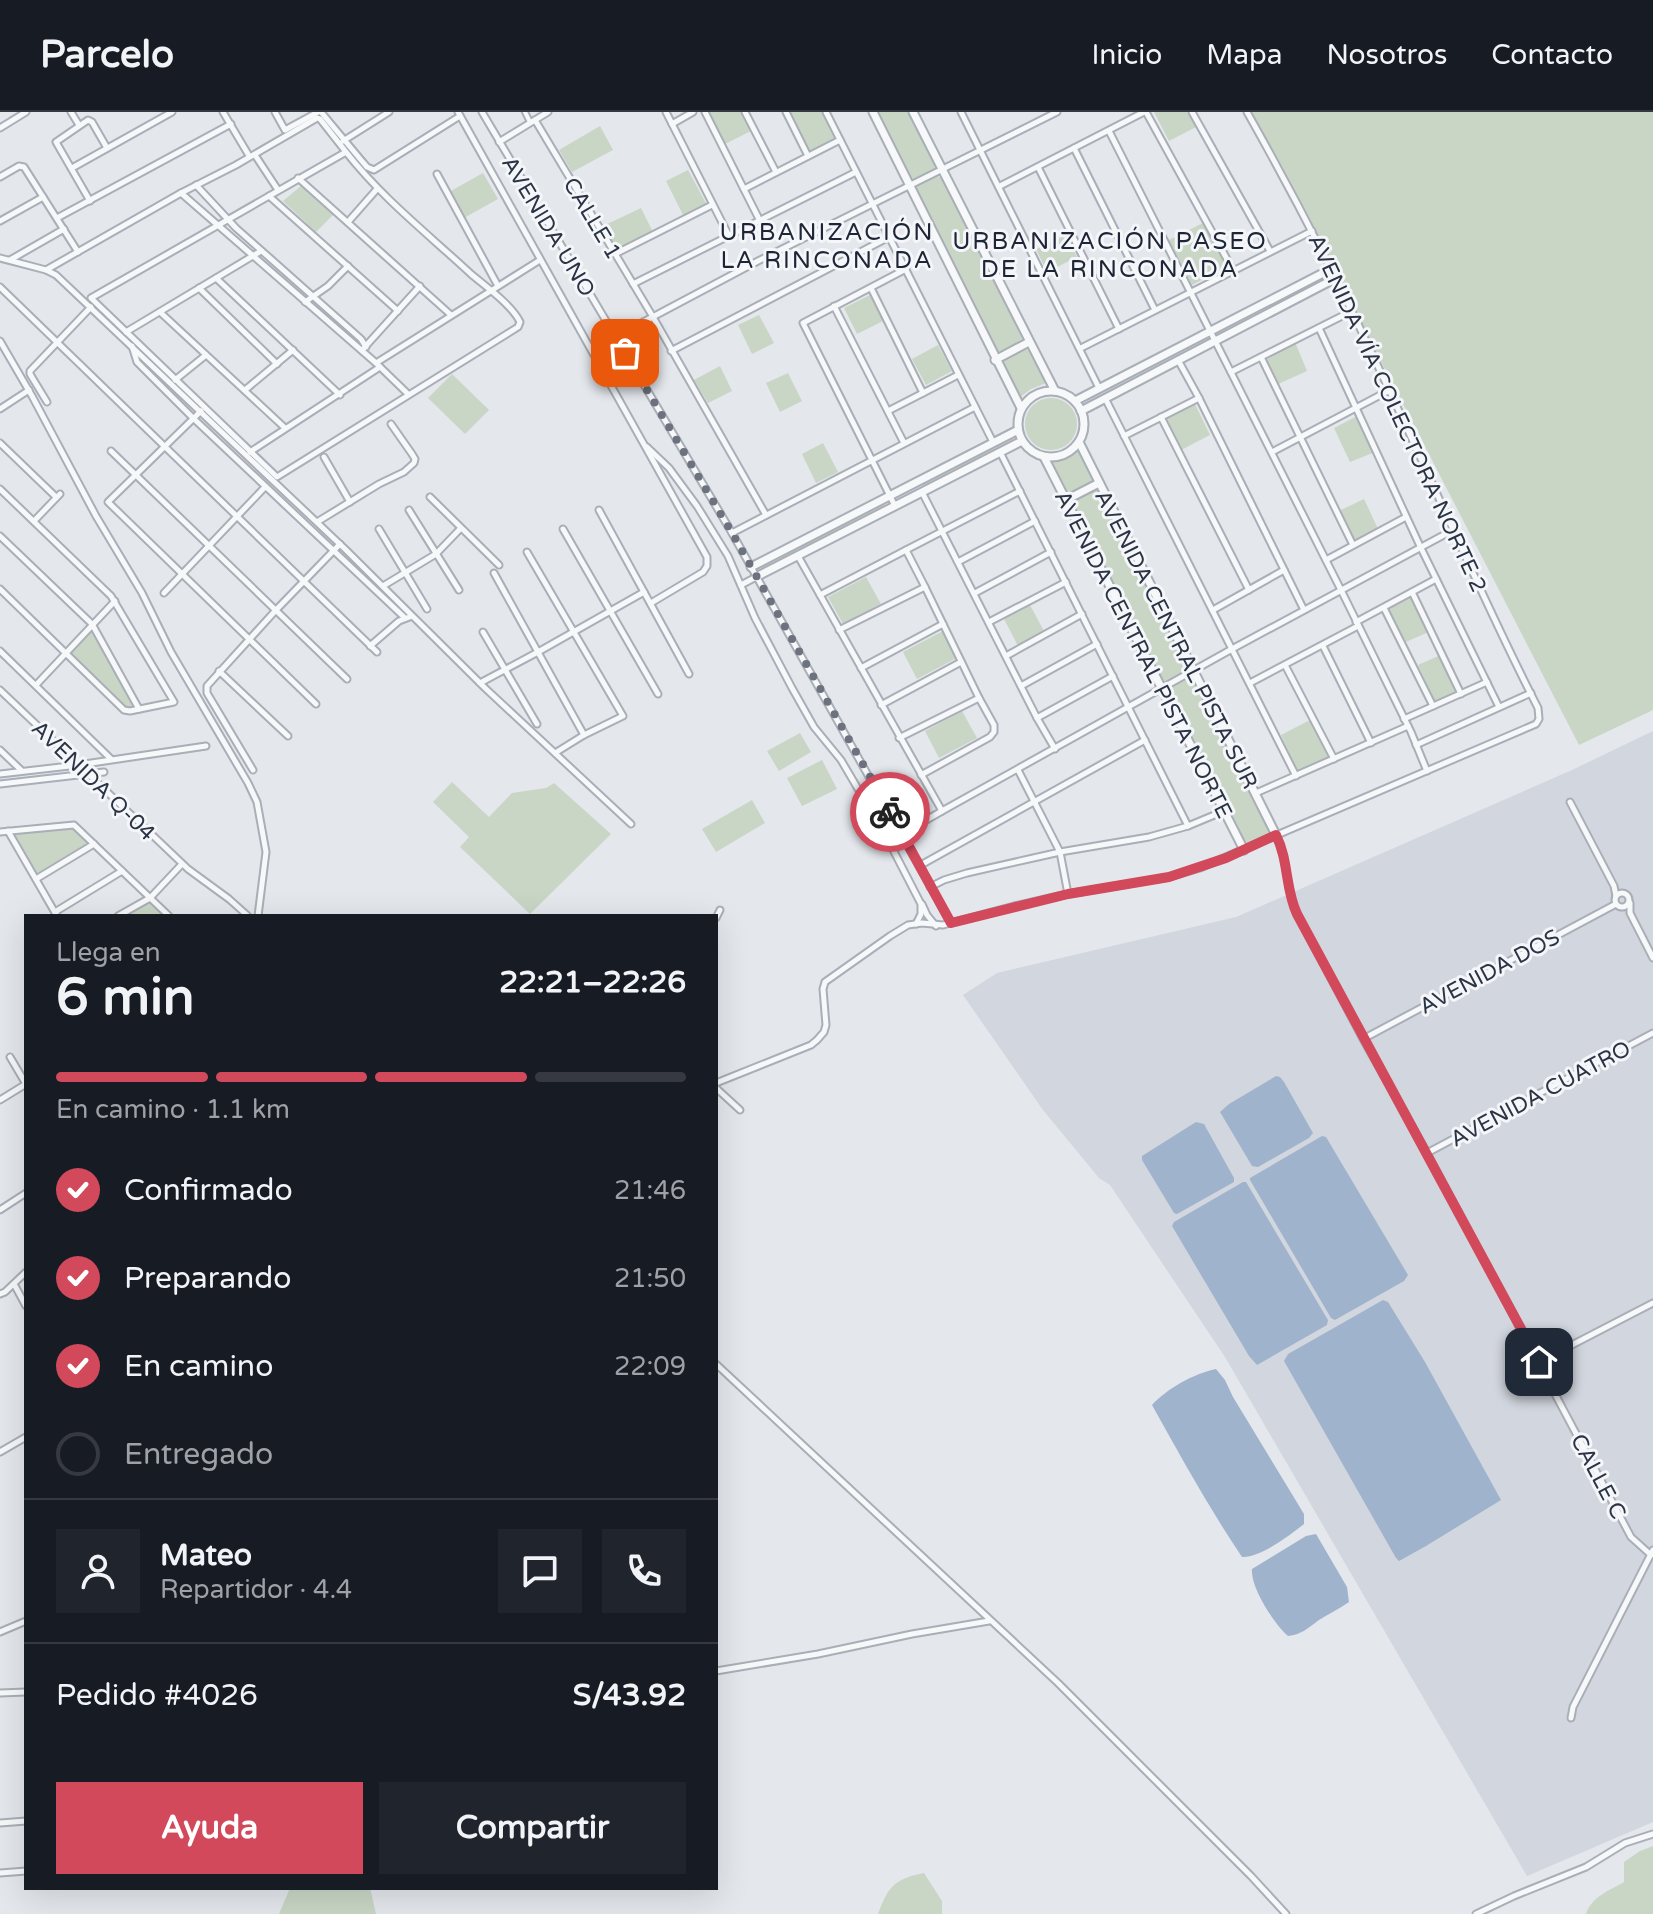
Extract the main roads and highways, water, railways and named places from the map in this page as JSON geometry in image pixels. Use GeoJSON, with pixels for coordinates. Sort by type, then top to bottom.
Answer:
{"type":"FeatureCollection","features":[{"type":"Feature","properties":{"kind":"water"},"geometry":{"type":"Polygon","coordinates":[[[1276,1076],[1284,1082],[1313,1133],[1258,1167],[1252,1166],[1220,1112],[1276,1076]]]}},
{"type":"Feature","properties":{"kind":"water"},"geometry":{"type":"Polygon","coordinates":[[[1196,1122],[1204,1124],[1234,1182],[1177,1214],[1142,1156],[1196,1122]]]}},
{"type":"Feature","properties":{"kind":"water"},"geometry":{"type":"Polygon","coordinates":[[[1322,1136],[1326,1137],[1408,1275],[1404,1281],[1335,1320],[1250,1180],[1322,1136]]]}},
{"type":"Feature","properties":{"kind":"water"},"geometry":{"type":"Polygon","coordinates":[[[1246,1182],[1328,1320],[1327,1325],[1257,1365],[1172,1226],[1246,1182]]]}},
{"type":"Feature","properties":{"kind":"water"},"geometry":{"type":"Polygon","coordinates":[[[1383,1300],[1388,1302],[1425,1362],[1501,1500],[1399,1561],[1284,1361],[1288,1354],[1383,1300]]]}},
{"type":"Feature","properties":{"kind":"water"},"geometry":{"type":"Polygon","coordinates":[[[1216,1369],[1304,1514],[1304,1524],[1298,1529],[1274,1545],[1249,1556],[1242,1557],[1230,1539],[1152,1405],[1181,1382],[1216,1369]]]}},
{"type":"Feature","properties":{"kind":"water"},"geometry":{"type":"Polygon","coordinates":[[[1316,1534],[1347,1587],[1349,1602],[1304,1631],[1288,1636],[1264,1605],[1252,1577],[1252,1569],[1306,1536],[1316,1534]]]}},
{"type":"Feature","properties":{"kind":"district","name":"URBANIZACIÓN LA RINCONADA"},"geometry":{"type":"Point","coordinates":[827,246]}},
{"type":"Feature","properties":{"kind":"district","name":"URBANIZACIÓN PASEO DE LA RINCONADA"},"geometry":{"type":"Point","coordinates":[1110,255]}}]}
